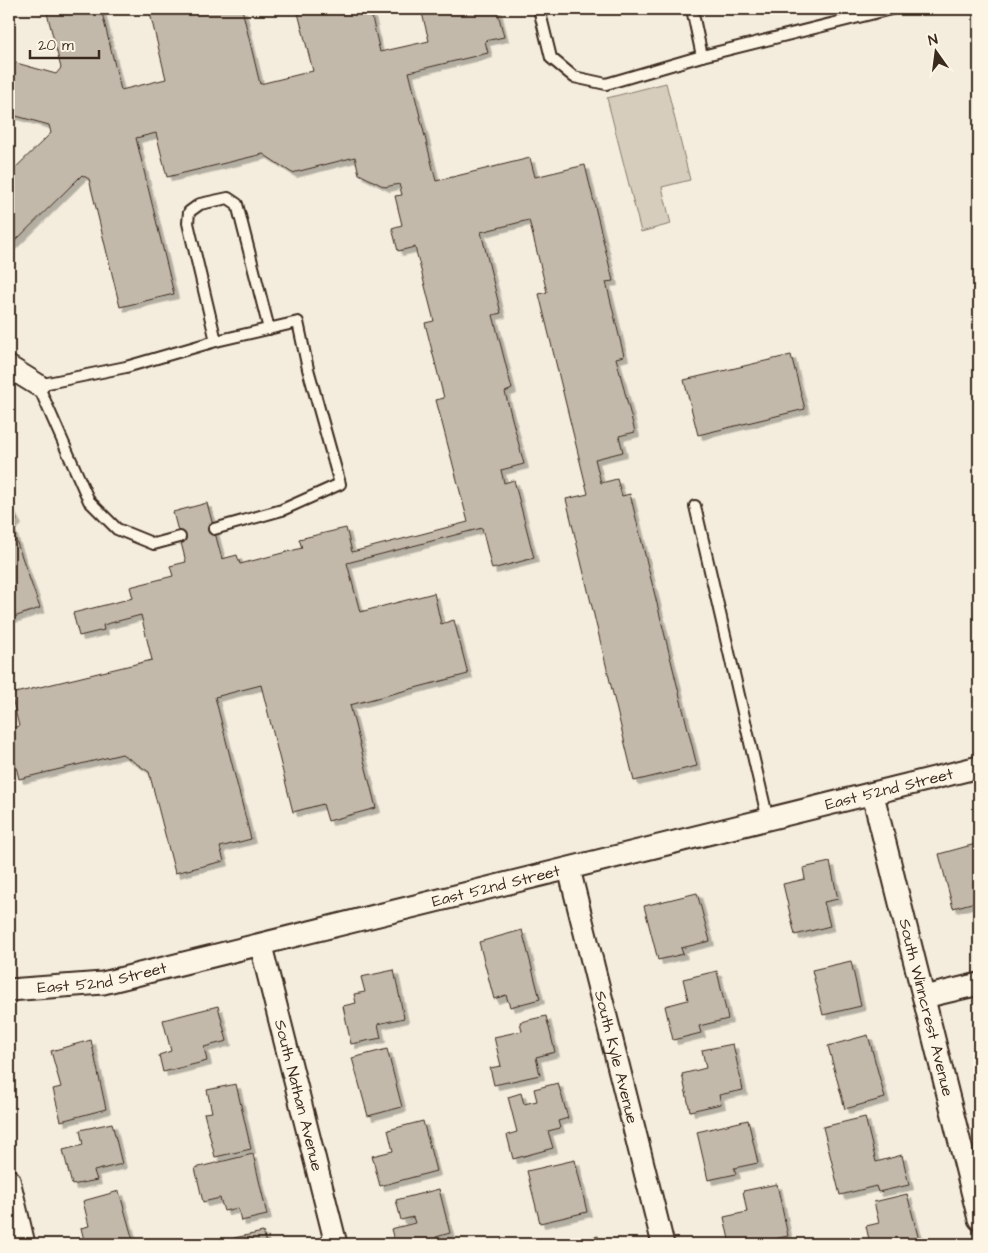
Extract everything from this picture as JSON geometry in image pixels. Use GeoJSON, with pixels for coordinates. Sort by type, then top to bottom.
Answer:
{"type":"FeatureCollection","features":[{"type":"Feature","properties":{"kind":"street"},"geometry":{"type":"LineString","coordinates":[[9,367],[38,385]]}},
{"type":"Feature","properties":{"kind":"street","name":"East 52nd Street"},"geometry":{"type":"LineString","coordinates":[[9,990],[103,983],[261,946],[873,795],[979,767]]}},
{"type":"Feature","properties":{"kind":"street","name":"South Winncrest Avenue"},"geometry":{"type":"LineString","coordinates":[[873,795],[979,1219]]}},
{"type":"Feature","properties":{"kind":"street","name":"South Kyle Avenue"},"geometry":{"type":"LineString","coordinates":[[569,869],[663,1244]]}},
{"type":"Feature","properties":{"kind":"street","name":"South Nathan Avenue"},"geometry":{"type":"LineString","coordinates":[[261,946],[336,1244]]}},
{"type":"Feature","properties":{"kind":"street"},"geometry":{"type":"LineString","coordinates":[[924,997],[979,984]]}},
{"type":"Feature","properties":{"kind":"street"},"geometry":{"type":"LineString","coordinates":[[9,1180],[24,1244]]}},
{"type":"Feature","properties":{"kind":"lane"},"geometry":{"type":"LineString","coordinates":[[539,9],[551,58],[574,77],[606,84],[702,56],[891,9]]}},
{"type":"Feature","properties":{"kind":"lane"},"geometry":{"type":"LineString","coordinates":[[692,9],[702,56]]}},
{"type":"Feature","properties":{"kind":"lane"},"geometry":{"type":"LineString","coordinates":[[216,342],[188,223],[188,212],[200,204],[228,198],[237,204],[269,329]]}},
{"type":"Feature","properties":{"kind":"lane"},"geometry":{"type":"LineString","coordinates":[[180,537],[154,544],[117,529],[89,501],[38,385],[126,367],[298,322],[308,369],[340,484],[282,510],[214,528]]}},
{"type":"Feature","properties":{"kind":"lane"},"geometry":{"type":"LineString","coordinates":[[695,506],[768,820]]}},
{"type":"Feature","properties":{"kind":"shaded area"},"geometry":{"type":"Polygon","coordinates":[[[666,83],[690,180],[662,187],[671,224],[641,232],[607,98],[666,83]]]}},
{"type":"Feature","properties":{"kind":"building"},"geometry":{"type":"Polygon","coordinates":[[[46,9],[101,9],[121,90],[166,79],[149,9],[242,9],[260,84],[313,71],[297,9],[370,9],[380,52],[429,41],[421,9],[497,9],[504,37],[485,41],[488,53],[409,72],[436,181],[530,158],[535,177],[585,165],[613,281],[606,282],[624,356],[616,358],[635,432],[619,436],[623,452],[595,459],[601,483],[617,479],[622,496],[630,494],[697,766],[634,781],[566,499],[588,494],[539,294],[547,292],[529,220],[481,232],[501,313],[493,315],[512,389],[505,392],[524,464],[501,470],[504,483],[514,480],[534,558],[492,569],[482,528],[347,563],[360,612],[434,593],[441,624],[454,620],[468,674],[350,705],[376,808],[328,821],[323,804],[293,812],[261,685],[215,697],[251,839],[220,847],[224,861],[175,873],[149,772],[122,754],[19,779],[9,739],[9,729],[19,726],[11,694],[152,660],[141,615],[103,625],[104,630],[79,636],[73,613],[133,598],[130,587],[173,576],[170,566],[186,562],[173,512],[207,503],[222,559],[237,555],[240,564],[302,548],[299,539],[346,528],[352,552],[468,522],[436,400],[444,398],[425,323],[434,321],[415,247],[398,251],[392,228],[402,225],[395,196],[402,195],[399,184],[385,187],[359,174],[355,157],[292,173],[263,154],[167,177],[156,133],[136,138],[174,294],[120,307],[89,179],[82,175],[9,247],[9,174],[51,133],[49,125],[9,114],[9,61],[56,74],[61,68],[46,9]]]}},
{"type":"Feature","properties":{"kind":"building"},"geometry":{"type":"Polygon","coordinates":[[[791,355],[805,409],[698,435],[684,380],[791,355]]]}},
{"type":"Feature","properties":{"kind":"building"},"geometry":{"type":"Polygon","coordinates":[[[9,505],[17,520],[11,526],[40,608],[11,618],[9,610],[9,505]]]}},
{"type":"Feature","properties":{"kind":"building"},"geometry":{"type":"Polygon","coordinates":[[[979,843],[977,891],[979,901],[953,908],[939,854],[979,843]]]}},
{"type":"Feature","properties":{"kind":"building"},"geometry":{"type":"Polygon","coordinates":[[[830,862],[838,899],[824,902],[830,926],[795,935],[783,884],[805,879],[803,868],[830,862]]]}},
{"type":"Feature","properties":{"kind":"building"},"geometry":{"type":"Polygon","coordinates":[[[697,893],[710,941],[681,948],[683,954],[658,960],[644,906],[697,893]]]}},
{"type":"Feature","properties":{"kind":"building"},"geometry":{"type":"Polygon","coordinates":[[[522,930],[540,999],[510,1007],[506,995],[494,999],[479,942],[522,930]]]}},
{"type":"Feature","properties":{"kind":"building"},"geometry":{"type":"Polygon","coordinates":[[[851,961],[861,1006],[823,1015],[812,970],[851,961]]]}},
{"type":"Feature","properties":{"kind":"building"},"geometry":{"type":"Polygon","coordinates":[[[394,970],[404,1018],[378,1024],[381,1038],[351,1044],[343,1006],[356,1003],[354,994],[365,992],[361,977],[394,970]]]}},
{"type":"Feature","properties":{"kind":"building"},"geometry":{"type":"Polygon","coordinates":[[[717,971],[728,1019],[699,1026],[701,1033],[673,1040],[665,1006],[688,1000],[683,979],[717,971]]]}},
{"type":"Feature","properties":{"kind":"building"},"geometry":{"type":"Polygon","coordinates":[[[218,1006],[227,1041],[204,1047],[207,1061],[163,1072],[159,1055],[171,1051],[163,1020],[218,1006]]]}},
{"type":"Feature","properties":{"kind":"building"},"geometry":{"type":"Polygon","coordinates":[[[546,1016],[555,1052],[536,1057],[540,1075],[494,1085],[490,1068],[501,1066],[494,1037],[522,1031],[520,1022],[546,1016]]]}},
{"type":"Feature","properties":{"kind":"building"},"geometry":{"type":"Polygon","coordinates":[[[868,1035],[885,1098],[845,1109],[828,1046],[868,1035]]]}},
{"type":"Feature","properties":{"kind":"building"},"geometry":{"type":"Polygon","coordinates":[[[91,1040],[106,1109],[61,1121],[53,1089],[61,1087],[51,1051],[91,1040]]]}},
{"type":"Feature","properties":{"kind":"building"},"geometry":{"type":"Polygon","coordinates":[[[733,1044],[743,1090],[719,1095],[721,1104],[690,1111],[682,1074],[706,1068],[702,1050],[733,1044]]]}},
{"type":"Feature","properties":{"kind":"building"},"geometry":{"type":"Polygon","coordinates":[[[387,1049],[402,1107],[368,1116],[352,1058],[387,1049]]]}},
{"type":"Feature","properties":{"kind":"building"},"geometry":{"type":"Polygon","coordinates":[[[558,1083],[568,1118],[558,1121],[560,1128],[548,1131],[553,1148],[513,1159],[507,1135],[517,1132],[508,1097],[521,1093],[524,1104],[537,1101],[534,1089],[558,1083]]]}},
{"type":"Feature","properties":{"kind":"building"},"geometry":{"type":"Polygon","coordinates":[[[236,1084],[251,1149],[215,1157],[204,1113],[212,1112],[207,1090],[236,1084]]]}},
{"type":"Feature","properties":{"kind":"building"},"geometry":{"type":"Polygon","coordinates":[[[865,1117],[876,1162],[902,1155],[909,1185],[878,1192],[876,1186],[840,1195],[823,1127],[865,1117]]]}},
{"type":"Feature","properties":{"kind":"building"},"geometry":{"type":"Polygon","coordinates":[[[748,1120],[758,1163],[734,1168],[736,1174],[708,1180],[697,1132],[748,1120]]]}},
{"type":"Feature","properties":{"kind":"building"},"geometry":{"type":"Polygon","coordinates":[[[423,1121],[436,1171],[380,1186],[372,1156],[393,1151],[388,1130],[423,1121]]]}},
{"type":"Feature","properties":{"kind":"building"},"geometry":{"type":"Polygon","coordinates":[[[112,1123],[122,1164],[94,1171],[97,1180],[72,1185],[63,1150],[83,1145],[80,1130],[112,1123]]]}},
{"type":"Feature","properties":{"kind":"building"},"geometry":{"type":"Polygon","coordinates":[[[253,1154],[267,1215],[241,1221],[238,1208],[224,1211],[220,1198],[203,1202],[195,1168],[253,1154]]]}},
{"type":"Feature","properties":{"kind":"building"},"geometry":{"type":"Polygon","coordinates":[[[575,1160],[587,1212],[540,1223],[527,1171],[575,1160]]]}},
{"type":"Feature","properties":{"kind":"building"},"geometry":{"type":"Polygon","coordinates":[[[777,1184],[788,1236],[750,1244],[730,1244],[724,1217],[747,1212],[743,1191],[777,1184]]]}},
{"type":"Feature","properties":{"kind":"building"},"geometry":{"type":"Polygon","coordinates":[[[439,1189],[450,1233],[436,1237],[438,1244],[395,1244],[391,1229],[415,1223],[413,1217],[401,1220],[396,1200],[439,1189]]]}},
{"type":"Feature","properties":{"kind":"building"},"geometry":{"type":"Polygon","coordinates":[[[119,1191],[134,1244],[85,1244],[81,1228],[89,1226],[83,1201],[119,1191]]]}},
{"type":"Feature","properties":{"kind":"building"},"geometry":{"type":"Polygon","coordinates":[[[907,1194],[920,1244],[870,1244],[866,1226],[879,1223],[874,1202],[907,1194]]]}},
{"type":"Feature","properties":{"kind":"building"},"geometry":{"type":"Polygon","coordinates":[[[263,1232],[266,1244],[236,1244],[234,1238],[263,1232]]]}},
{"type":"Feature","properties":{"kind":"building"},"geometry":{"type":"Polygon","coordinates":[[[598,1236],[600,1244],[565,1244],[598,1236]]]}}]}
